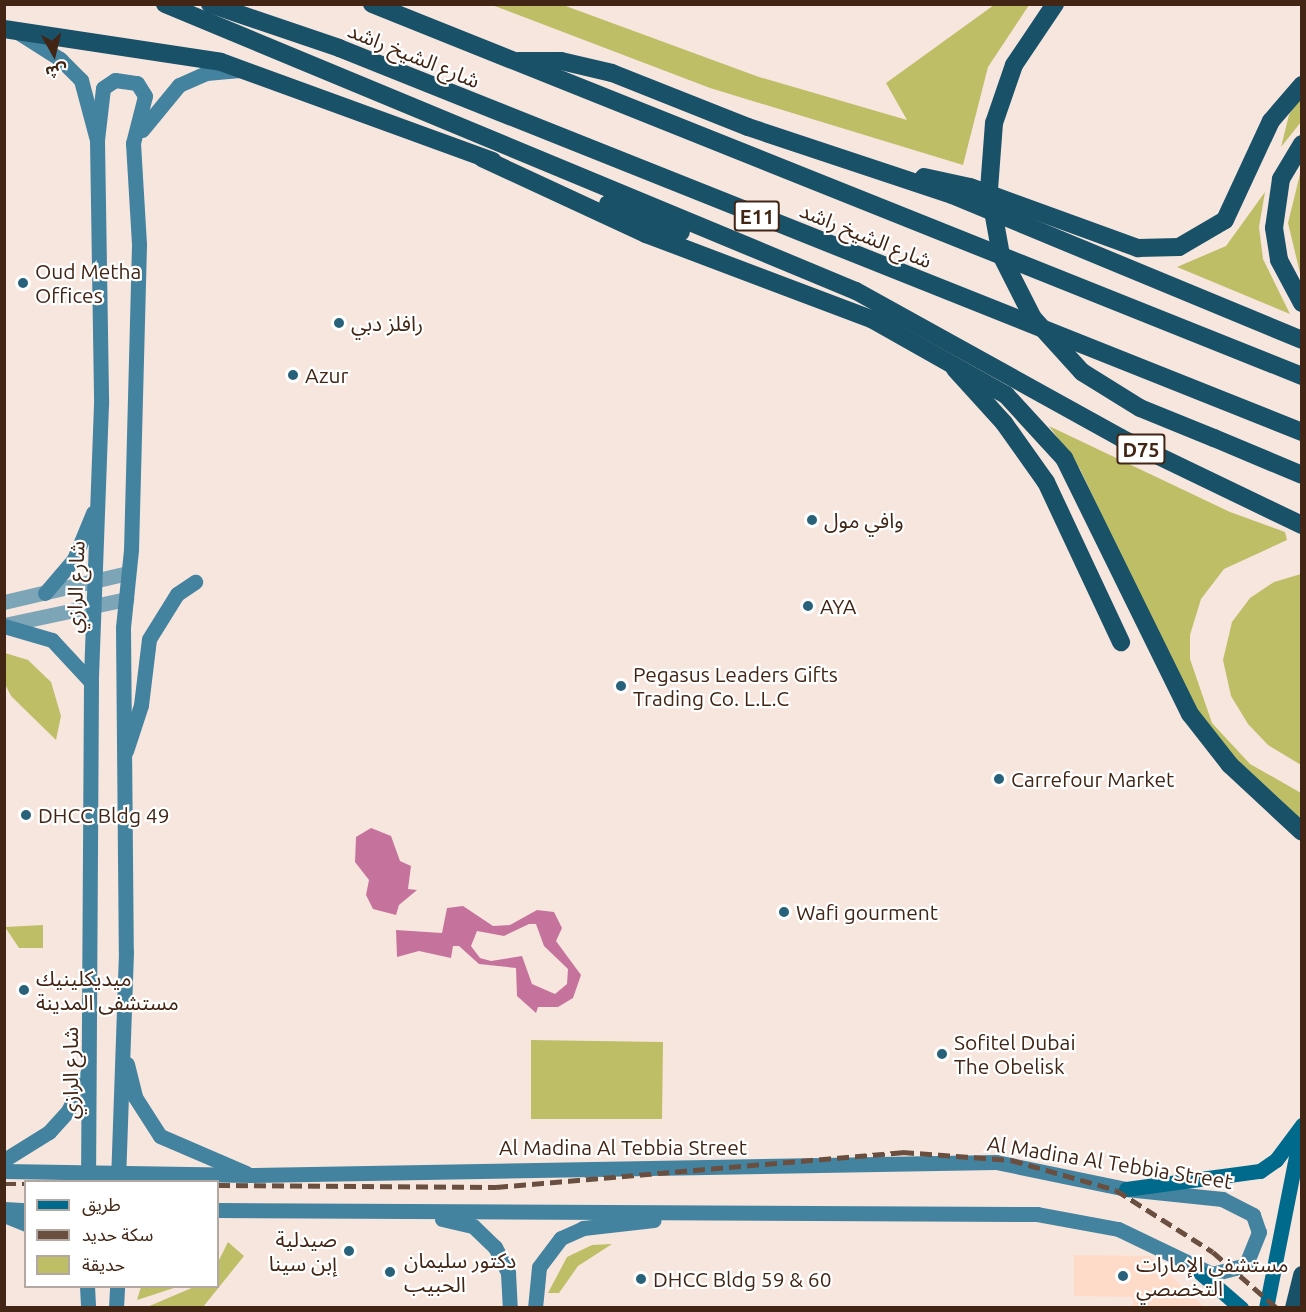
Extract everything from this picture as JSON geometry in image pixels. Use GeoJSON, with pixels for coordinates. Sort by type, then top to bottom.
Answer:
{"type":"FeatureCollection","features":[{"type":"Feature","properties":{"kind":"highway"},"geometry":{"type":"LineString","coordinates":[[165,4],[288,60],[822,277]]}},
{"type":"Feature","properties":{"kind":"highway","name":"شارع الشيخ راشد"},"geometry":{"type":"LineString","coordinates":[[210,4],[339,48],[1302,432]]}},
{"type":"Feature","properties":{"kind":"highway","name":"شارع الشيخ راشد"},"geometry":{"type":"LineString","coordinates":[[372,4],[509,61],[1302,376]]}},
{"type":"Feature","properties":{"kind":"highway"},"geometry":{"type":"LineString","coordinates":[[1055,4],[1014,65],[994,123],[989,189],[1001,255],[1033,318],[1082,372],[1140,408],[1302,475]]}},
{"type":"Feature","properties":{"kind":"highway"},"geometry":{"type":"LineString","coordinates":[[9,29],[244,69],[717,245],[822,277]]}},
{"type":"Feature","properties":{"kind":"highway"},"geometry":{"type":"LineString","coordinates":[[509,61],[561,61],[612,73],[748,127],[902,177],[1302,340]]}},
{"type":"Feature","properties":{"kind":"highway"},"geometry":{"type":"LineString","coordinates":[[902,177],[953,182],[1138,248],[1179,247],[1224,220],[1271,121],[1302,85]]}},
{"type":"Feature","properties":{"kind":"highway"},"geometry":{"type":"LineString","coordinates":[[1302,144],[1281,179],[1274,228],[1279,260],[1302,303]]}},
{"type":"Feature","properties":{"kind":"highway"},"geometry":{"type":"LineString","coordinates":[[482,158],[662,240],[849,310],[944,356],[1012,400],[1064,458],[1190,714],[1230,765],[1302,832]]}},
{"type":"Feature","properties":{"kind":"highway","name":"D75"},"geometry":{"type":"LineString","coordinates":[[822,277],[935,331],[1121,438],[1302,525]]}},
{"type":"Feature","properties":{"kind":"highway"},"geometry":{"type":"LineString","coordinates":[[944,356],[1004,423],[1041,475],[1120,642]]}},
{"type":"Feature","properties":{"kind":"highway"},"geometry":{"type":"LineString","coordinates":[[1294,1308],[1302,1275]]}},
{"type":"Feature","properties":{"kind":"main road"},"geometry":{"type":"LineString","coordinates":[[1126,1190],[1260,1171],[1276,1160],[1302,1127]]}},
{"type":"Feature","properties":{"kind":"main road"},"geometry":{"type":"LineString","coordinates":[[1266,1308],[1302,1127]]}},
{"type":"Feature","properties":{"kind":"main road"},"geometry":{"type":"LineString","coordinates":[[1196,1269],[1240,1308]]}},
{"type":"Feature","properties":{"kind":"street","name":"شارع الرازي"},"geometry":{"type":"LineString","coordinates":[[9,29],[60,59],[81,80],[97,140],[98,486],[96,606],[91,682],[91,1066],[88,1178]]}},
{"type":"Feature","properties":{"kind":"street"},"geometry":{"type":"LineString","coordinates":[[134,153],[154,109],[179,85],[206,73],[244,69]]}},
{"type":"Feature","properties":{"kind":"street"},"geometry":{"type":"LineString","coordinates":[[97,140],[103,88],[131,79],[145,96],[134,153],[139,234],[126,599],[123,756],[123,1035],[118,1178]]}},
{"type":"Feature","properties":{"kind":"street"},"geometry":{"type":"LineString","coordinates":[[45,592],[78,553],[98,486]]}},
{"type":"Feature","properties":{"kind":"street"},"geometry":{"type":"LineString","coordinates":[[4,602],[128,573]]}},
{"type":"Feature","properties":{"kind":"street"},"geometry":{"type":"LineString","coordinates":[[123,756],[137,724],[152,633],[177,594],[195,582]]}},
{"type":"Feature","properties":{"kind":"street"},"geometry":{"type":"LineString","coordinates":[[4,625],[126,599]]}},
{"type":"Feature","properties":{"kind":"street"},"geometry":{"type":"LineString","coordinates":[[4,625],[52,640],[91,682]]}},
{"type":"Feature","properties":{"kind":"street"},"geometry":{"type":"LineString","coordinates":[[123,1035],[135,1097],[160,1136],[251,1175]]}},
{"type":"Feature","properties":{"kind":"street"},"geometry":{"type":"LineString","coordinates":[[4,1160],[49,1132],[68,1111],[91,1066]]}},
{"type":"Feature","properties":{"kind":"street","name":"Al Madina Al Tebbia Street"},"geometry":{"type":"LineString","coordinates":[[4,1171],[88,1178],[118,1178],[996,1162],[1126,1190],[1222,1199],[1253,1215],[1259,1232],[1246,1265],[1230,1274],[1196,1269],[1118,1229],[1065,1216],[682,1211],[219,1210]]}},
{"type":"Feature","properties":{"kind":"street"},"geometry":{"type":"LineString","coordinates":[[4,1209],[24,1210]]}},
{"type":"Feature","properties":{"kind":"street"},"geometry":{"type":"LineString","coordinates":[[418,1211],[465,1222],[488,1239],[508,1273],[510,1308]]}},
{"type":"Feature","properties":{"kind":"street"},"geometry":{"type":"LineString","coordinates":[[535,1308],[539,1267],[561,1238],[582,1228],[665,1219],[682,1211]]}},
{"type":"Feature","properties":{"kind":"street"},"geometry":{"type":"LineString","coordinates":[[4,1215],[24,1223]]}},
{"type":"Feature","properties":{"kind":"street"},"geometry":{"type":"LineString","coordinates":[[116,1308],[118,1288]]}},
{"type":"Feature","properties":{"kind":"shaded area"},"geometry":{"type":"Polygon","coordinates":[[[371,828],[391,836],[400,861],[411,866],[408,889],[417,890],[399,905],[396,915],[373,909],[366,895],[369,880],[355,862],[356,837],[371,828]]]}},
{"type":"Feature","properties":{"kind":"shaded area"},"geometry":{"type":"Polygon","coordinates":[[[463,906],[493,926],[510,925],[537,910],[554,912],[562,928],[556,941],[581,975],[573,998],[558,1007],[538,1007],[536,1013],[517,996],[516,968],[479,964],[459,946],[453,946],[451,958],[419,951],[397,957],[396,930],[442,933],[447,908],[463,906]],[[529,924],[504,936],[477,931],[471,946],[480,958],[491,961],[522,956],[532,984],[555,994],[567,984],[568,969],[544,946],[536,924],[529,924]]]}},
{"type":"Feature","properties":{"kind":"shaded area","name":"مستشفى الإمارات التخصصي"},"geometry":{"type":"Polygon","coordinates":[[[1074,1255],[1150,1256],[1204,1307],[1133,1307],[1133,1297],[1074,1296],[1074,1255]]]}},
{"type":"Feature","properties":{"kind":"green space"},"geometry":{"type":"Polygon","coordinates":[[[492,5],[563,5],[759,77],[907,120],[886,83],[994,5],[1029,5],[988,67],[963,165],[710,88],[492,5]]]}},
{"type":"Feature","properties":{"kind":"green space"},"geometry":{"type":"Polygon","coordinates":[[[1301,96],[1301,122],[1281,147],[1289,115],[1301,96]]]}},
{"type":"Feature","properties":{"kind":"green space"},"geometry":{"type":"Polygon","coordinates":[[[1301,170],[1301,277],[1288,223],[1301,170]]]}},
{"type":"Feature","properties":{"kind":"green space"},"geometry":{"type":"Polygon","coordinates":[[[1265,192],[1259,227],[1263,259],[1290,314],[1177,267],[1226,246],[1265,192]]]}},
{"type":"Feature","properties":{"kind":"green space"},"geometry":{"type":"Polygon","coordinates":[[[1049,426],[1230,512],[1285,532],[1287,540],[1224,569],[1201,599],[1190,635],[1190,659],[1212,723],[1250,764],[1301,793],[1301,820],[1247,773],[1195,715],[1080,469],[1049,426]]]}},
{"type":"Feature","properties":{"kind":"green space"},"geometry":{"type":"Polygon","coordinates":[[[1302,574],[1301,765],[1268,745],[1248,724],[1231,696],[1223,660],[1232,622],[1250,598],[1274,582],[1302,574]]]}},
{"type":"Feature","properties":{"kind":"green space"},"geometry":{"type":"Polygon","coordinates":[[[5,653],[28,660],[51,682],[61,716],[56,740],[11,696],[5,684],[5,653]]]}},
{"type":"Feature","properties":{"kind":"green space"},"geometry":{"type":"Polygon","coordinates":[[[43,925],[43,948],[19,948],[5,927],[43,925]]]}},
{"type":"Feature","properties":{"kind":"green space"},"geometry":{"type":"Polygon","coordinates":[[[531,1040],[663,1042],[662,1119],[531,1119],[531,1040]]]}},
{"type":"Feature","properties":{"kind":"green space"},"geometry":{"type":"Polygon","coordinates":[[[228,1242],[244,1256],[219,1287],[219,1260],[228,1242]]]}},
{"type":"Feature","properties":{"kind":"green space"},"geometry":{"type":"Polygon","coordinates":[[[612,1244],[578,1266],[559,1293],[548,1293],[567,1257],[592,1245],[612,1244]]]}},
{"type":"Feature","properties":{"kind":"green space"},"geometry":{"type":"Polygon","coordinates":[[[140,1288],[174,1288],[137,1300],[140,1288]]]}},
{"type":"Feature","properties":{"kind":"green space"},"geometry":{"type":"Polygon","coordinates":[[[192,1288],[218,1288],[203,1307],[147,1307],[192,1288]]]}},
{"type":"Feature","properties":{"kind":"railway"},"geometry":{"type":"LineString","coordinates":[[219,1185],[496,1187],[902,1152],[1011,1160],[1116,1190],[1213,1252],[1277,1308]]}},
{"type":"Feature","properties":{"kind":"railway"},"geometry":{"type":"LineString","coordinates":[[4,1184],[24,1184]]}},
{"type":"Feature","properties":{"kind":"place","name":"Oud Metha Offices"},"geometry":{"type":"Point","coordinates":[23,283]}},
{"type":"Feature","properties":{"kind":"place","name":"رافلز دبي"},"geometry":{"type":"Point","coordinates":[339,323]}},
{"type":"Feature","properties":{"kind":"place","name":"Azur"},"geometry":{"type":"Point","coordinates":[293,375]}},
{"type":"Feature","properties":{"kind":"place","name":"وافي مول"},"geometry":{"type":"Point","coordinates":[812,520]}},
{"type":"Feature","properties":{"kind":"place","name":"AYA"},"geometry":{"type":"Point","coordinates":[808,606]}},
{"type":"Feature","properties":{"kind":"place","name":"Pegasus Leaders Gifts Trading Co. L.L.C"},"geometry":{"type":"Point","coordinates":[621,686]}},
{"type":"Feature","properties":{"kind":"place","name":"Carrefour Market"},"geometry":{"type":"Point","coordinates":[999,779]}},
{"type":"Feature","properties":{"kind":"place","name":"DHCC Bldg 49"},"geometry":{"type":"Point","coordinates":[26,815]}},
{"type":"Feature","properties":{"kind":"place","name":"Wafi gourment"},"geometry":{"type":"Point","coordinates":[784,912]}},
{"type":"Feature","properties":{"kind":"place","name":"ميديكلينيك مستشفى المدينة"},"geometry":{"type":"Point","coordinates":[24,990]}},
{"type":"Feature","properties":{"kind":"place","name":"Sofitel Dubai The Obelisk"},"geometry":{"type":"Point","coordinates":[942,1054]}},
{"type":"Feature","properties":{"kind":"place","name":"صيدلية إبن سينا"},"geometry":{"type":"Point","coordinates":[349,1251]}},
{"type":"Feature","properties":{"kind":"place","name":"دكتور سليمان الحبيب"},"geometry":{"type":"Point","coordinates":[390,1272]}},
{"type":"Feature","properties":{"kind":"place","name":"مستشفى الإمارات التخصصي"},"geometry":{"type":"Point","coordinates":[1123,1276]}},
{"type":"Feature","properties":{"kind":"place","name":"DHCC Bldg 59 & 60"},"geometry":{"type":"Point","coordinates":[641,1279]}}]}
